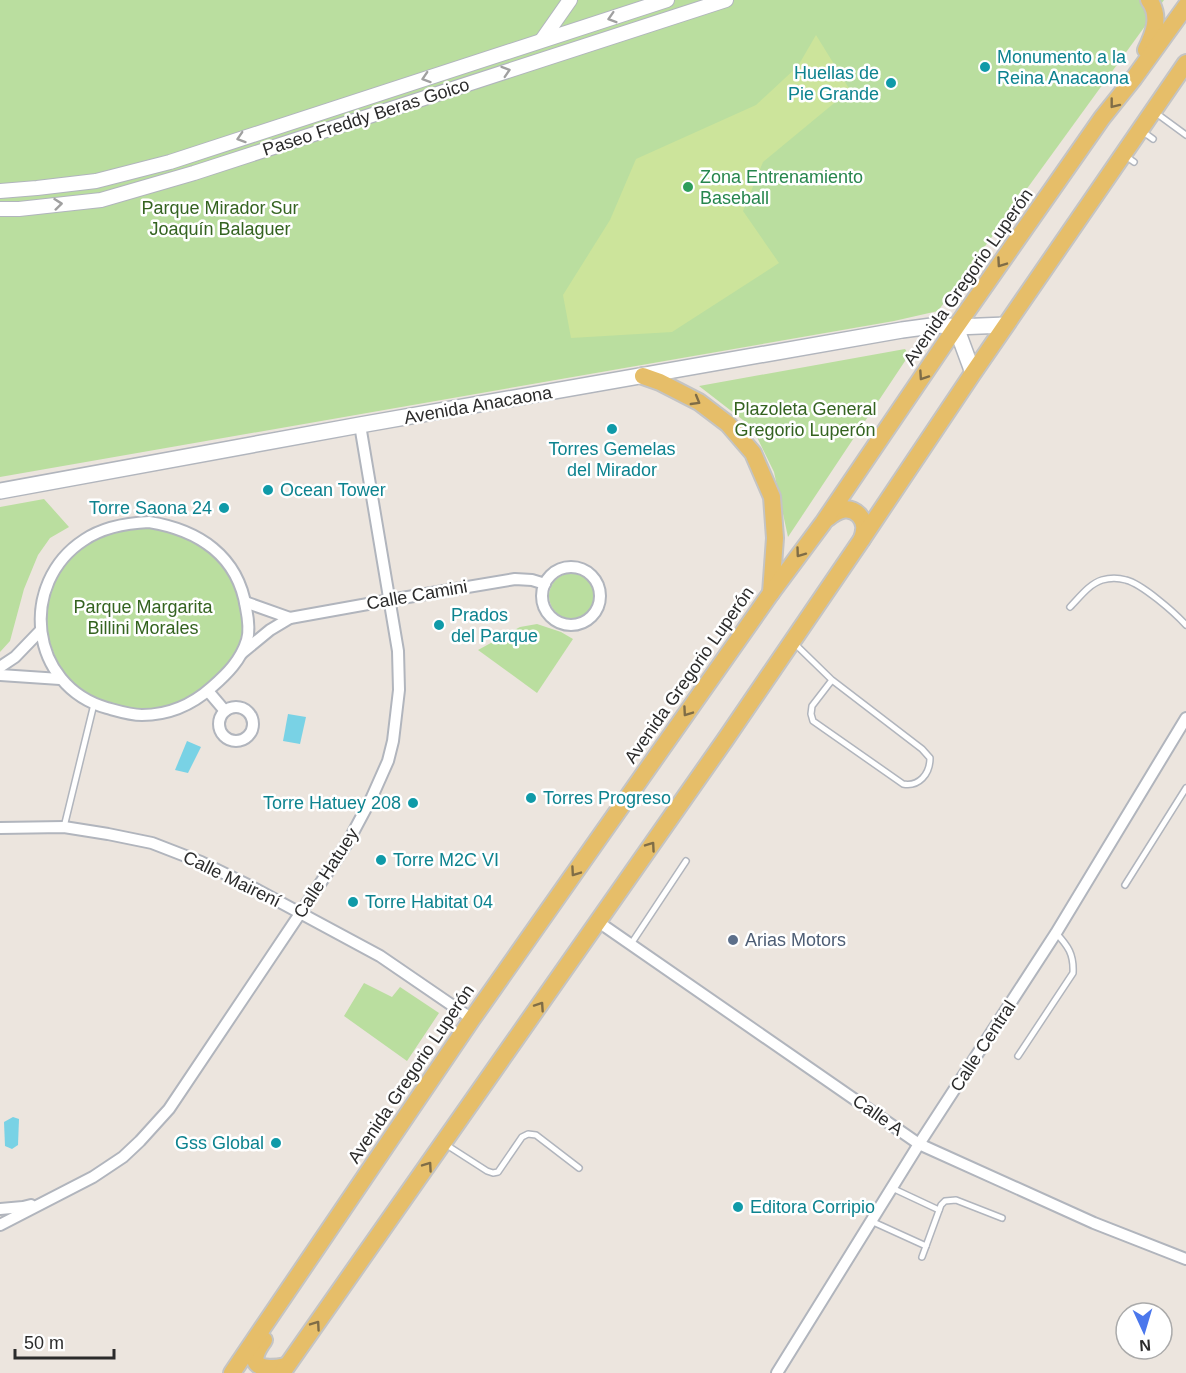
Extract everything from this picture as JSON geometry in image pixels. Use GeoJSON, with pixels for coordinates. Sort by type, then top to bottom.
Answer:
{"type":"FeatureCollection","features":[{"type":"Feature","properties":{"kind":"main road"},"geometry":{"type":"LineString","coordinates":[[1134,78],[1155,31],[1156,13],[1149,0]]}},
{"type":"Feature","properties":{"kind":"main road","name":"Avenida Gregorio Luperón"},"geometry":{"type":"LineString","coordinates":[[233,1372],[472,1019],[771,593],[823,523],[1102,118],[1134,78],[1186,4]]}},
{"type":"Feature","properties":{"kind":"main road"},"geometry":{"type":"LineString","coordinates":[[280,1302],[278,1321],[257,1350],[255,1357],[257,1364],[265,1368],[284,1370],[719,750],[1006,325],[1147,134],[1153,111],[1186,63]]}},
{"type":"Feature","properties":{"kind":"main road","name":"Avenida Anacaona"},"geometry":{"type":"LineString","coordinates":[[0,491],[360,425],[939,325],[956,327],[1006,325]]}},
{"type":"Feature","properties":{"kind":"main road"},"geometry":{"type":"LineString","coordinates":[[956,327],[973,373]]}},
{"type":"Feature","properties":{"kind":"main road"},"geometry":{"type":"LineString","coordinates":[[643,376],[699,402],[728,424],[753,453],[772,497],[775,538],[771,593]]}},
{"type":"Feature","properties":{"kind":"main road"},"geometry":{"type":"LineString","coordinates":[[823,523],[835,512],[846,509],[854,510],[863,520],[864,530],[860,542]]}},
{"type":"Feature","properties":{"kind":"main road"},"geometry":{"type":"LineString","coordinates":[[233,1372],[248,1369],[259,1373]]}},
{"type":"Feature","properties":{"kind":"street"},"geometry":{"type":"LineString","coordinates":[[542,40],[570,0]]}},
{"type":"Feature","properties":{"kind":"street","name":"Paseo Freddy Beras Goico"},"geometry":{"type":"LineString","coordinates":[[0,209],[101,200],[141,189],[726,0]]}},
{"type":"Feature","properties":{"kind":"street"},"geometry":{"type":"LineString","coordinates":[[1181,0],[1186,4]]}},
{"type":"Feature","properties":{"kind":"street"},"geometry":{"type":"LineString","coordinates":[[663,20],[664,1]]}},
{"type":"Feature","properties":{"kind":"street","name":"Paseo Freddy Beras Goico"},"geometry":{"type":"LineString","coordinates":[[0,191],[96,181],[170,162],[648,3],[664,1]]}},
{"type":"Feature","properties":{"kind":"street"},"geometry":{"type":"LineString","coordinates":[[648,3],[650,24]]}},
{"type":"Feature","properties":{"kind":"street","name":"Calle Hatuey"},"geometry":{"type":"LineString","coordinates":[[0,1225],[93,1177],[123,1157],[169,1109],[348,842],[372,798],[388,761],[393,741],[399,690],[398,651],[360,425]]}},
{"type":"Feature","properties":{"kind":"street"},"geometry":{"type":"LineString","coordinates":[[149,522],[169,525],[206,542],[223,556],[233,570],[242,588],[245,602],[248,638],[242,654],[228,672],[207,691],[188,704],[167,712],[142,715],[119,712],[94,704],[76,693],[60,679],[51,664],[45,650],[41,630],[42,606],[47,585],[57,566],[85,539],[129,523],[149,522]]}},
{"type":"Feature","properties":{"kind":"street"},"geometry":{"type":"LineString","coordinates":[[567,567],[577,567],[586,571],[598,585],[600,594],[595,613],[580,624],[561,623],[546,611],[542,593],[545,584],[550,575],[567,567]]}},
{"type":"Feature","properties":{"kind":"street","name":"Calle Camini"},"geometry":{"type":"LineString","coordinates":[[242,654],[270,630],[290,618],[515,579],[532,580],[545,584]]}},
{"type":"Feature","properties":{"kind":"street","name":"Calle Camini"},"geometry":{"type":"LineString","coordinates":[[245,602],[290,618]]}},
{"type":"Feature","properties":{"kind":"street"},"geometry":{"type":"LineString","coordinates":[[0,667],[15,657],[41,630]]}},
{"type":"Feature","properties":{"kind":"street"},"geometry":{"type":"LineString","coordinates":[[0,675],[60,679]]}},
{"type":"Feature","properties":{"kind":"street"},"geometry":{"type":"LineString","coordinates":[[207,691],[225,711]]}},
{"type":"Feature","properties":{"kind":"street","name":"Calle Central"},"geometry":{"type":"LineString","coordinates":[[777,1373],[919,1144],[1056,933],[1186,718]]}},
{"type":"Feature","properties":{"kind":"street","name":"Calle Mairení"},"geometry":{"type":"LineString","coordinates":[[0,828],[64,827],[108,834],[152,843],[201,862],[380,956],[472,1019]]}},
{"type":"Feature","properties":{"kind":"street","name":"Calle A"},"geometry":{"type":"LineString","coordinates":[[597,921],[919,1144],[1094,1222],[1186,1259]]}},
{"type":"Feature","properties":{"kind":"street","name":"Calle Hatuey"},"geometry":{"type":"LineString","coordinates":[[0,1209],[23,1207],[52,1198]]}},
{"type":"Feature","properties":{"kind":"lane"},"geometry":{"type":"LineString","coordinates":[[1153,111],[1186,135]]}},
{"type":"Feature","properties":{"kind":"lane"},"geometry":{"type":"LineString","coordinates":[[1070,607],[1091,586],[1102,580],[1116,578],[1128,580],[1151,594],[1186,625]]}},
{"type":"Feature","properties":{"kind":"lane"},"geometry":{"type":"LineString","coordinates":[[793,641],[832,680],[922,749],[930,759],[930,768],[917,784],[903,783],[813,721],[812,706],[832,680]]}},
{"type":"Feature","properties":{"kind":"lane"},"geometry":{"type":"LineString","coordinates":[[64,827],[94,704]]}},
{"type":"Feature","properties":{"kind":"lane"},"geometry":{"type":"LineString","coordinates":[[1125,885],[1186,788]]}},
{"type":"Feature","properties":{"kind":"lane"},"geometry":{"type":"LineString","coordinates":[[631,944],[686,861]]}},
{"type":"Feature","properties":{"kind":"lane"},"geometry":{"type":"LineString","coordinates":[[1018,1056],[1072,973],[1073,960],[1067,945],[1056,933]]}},
{"type":"Feature","properties":{"kind":"lane"},"geometry":{"type":"LineString","coordinates":[[444,1143],[493,1173],[498,1172],[522,1137],[528,1134],[536,1135],[579,1168]]}},
{"type":"Feature","properties":{"kind":"lane"},"geometry":{"type":"LineString","coordinates":[[892,1188],[939,1210]]}},
{"type":"Feature","properties":{"kind":"lane"},"geometry":{"type":"LineString","coordinates":[[922,1257],[941,1205],[945,1201],[956,1200],[1002,1218]]}},
{"type":"Feature","properties":{"kind":"lane"},"geometry":{"type":"LineString","coordinates":[[871,1221],[926,1246]]}},
{"type":"Feature","properties":{"kind":"green space","name":"Parque Mirador Sur Joaquín Balaguer"},"geometry":{"type":"Polygon","coordinates":[[[0,0],[1164,0],[938,311],[894,321],[0,477],[0,0]]]}},
{"type":"Feature","properties":{"kind":"green space","name":"Zona Entrenamiento Baseball"},"geometry":{"type":"Polygon","coordinates":[[[816,35],[850,90],[763,162],[743,211],[779,263],[672,332],[571,338],[563,295],[610,220],[636,159],[756,105],[798,66],[816,35]]]}},
{"type":"Feature","properties":{"kind":"green space","name":"Plazoleta General Gregorio Luperón"},"geometry":{"type":"Polygon","coordinates":[[[905,349],[909,355],[788,537],[774,472],[752,427],[699,386],[905,349]]]}},
{"type":"Feature","properties":{"kind":"green space"},"geometry":{"type":"Polygon","coordinates":[[[44,499],[69,527],[50,538],[38,555],[24,589],[10,641],[0,652],[0,507],[44,499]]]}},
{"type":"Feature","properties":{"kind":"green space","name":"Parque Margarita Billini Morales"},"geometry":{"type":"Polygon","coordinates":[[[146,526],[188,536],[212,553],[232,576],[245,621],[237,653],[216,679],[190,698],[159,709],[143,711],[96,700],[70,682],[60,670],[48,637],[45,619],[46,603],[56,572],[78,548],[104,534],[146,526]]]}},
{"type":"Feature","properties":{"kind":"green space"},"geometry":{"type":"Polygon","coordinates":[[[572,573],[588,580],[595,596],[588,612],[572,619],[556,612],[549,596],[556,580],[572,573]]]}},
{"type":"Feature","properties":{"kind":"green space"},"geometry":{"type":"Polygon","coordinates":[[[537,624],[561,632],[573,639],[537,693],[478,650],[520,627],[537,624]]]}},
{"type":"Feature","properties":{"kind":"green space"},"geometry":{"type":"Polygon","coordinates":[[[364,983],[392,997],[400,987],[439,1013],[407,1061],[344,1016],[364,983]]]}},
{"type":"Feature","properties":{"kind":"water"},"geometry":{"type":"Polygon","coordinates":[[[288,714],[306,717],[300,744],[283,741],[288,714]]]}},
{"type":"Feature","properties":{"kind":"water"},"geometry":{"type":"Polygon","coordinates":[[[187,741],[201,747],[188,773],[175,770],[187,741]]]}},
{"type":"Feature","properties":{"kind":"water"},"geometry":{"type":"Polygon","coordinates":[[[13,1117],[19,1119],[18,1145],[12,1149],[5,1146],[4,1122],[13,1117]]]}},
{"type":"Feature","properties":{"kind":"place","name":"Monumento a la Reina Anacaona"},"geometry":{"type":"Point","coordinates":[985,67]}},
{"type":"Feature","properties":{"kind":"place","name":"Huellas de Pie Grande"},"geometry":{"type":"Point","coordinates":[891,83]}},
{"type":"Feature","properties":{"kind":"place","name":"Zona Entrenamiento Baseball"},"geometry":{"type":"Point","coordinates":[688,187]}},
{"type":"Feature","properties":{"kind":"place","name":"Torres Gemelas del Mirador"},"geometry":{"type":"Point","coordinates":[612,429]}},
{"type":"Feature","properties":{"kind":"place","name":"Ocean Tower"},"geometry":{"type":"Point","coordinates":[268,490]}},
{"type":"Feature","properties":{"kind":"place","name":"Torre Saona 24"},"geometry":{"type":"Point","coordinates":[224,508]}},
{"type":"Feature","properties":{"kind":"place","name":"Prados del Parque"},"geometry":{"type":"Point","coordinates":[439,625]}},
{"type":"Feature","properties":{"kind":"place","name":"Torres Progreso"},"geometry":{"type":"Point","coordinates":[531,798]}},
{"type":"Feature","properties":{"kind":"place","name":"Torre Hatuey 208"},"geometry":{"type":"Point","coordinates":[413,803]}},
{"type":"Feature","properties":{"kind":"place","name":"Torre M2C VI"},"geometry":{"type":"Point","coordinates":[381,860]}},
{"type":"Feature","properties":{"kind":"place","name":"Torre Habitat 04"},"geometry":{"type":"Point","coordinates":[353,902]}},
{"type":"Feature","properties":{"kind":"place","name":"Arias Motors"},"geometry":{"type":"Point","coordinates":[733,940]}},
{"type":"Feature","properties":{"kind":"place","name":"Gss Global"},"geometry":{"type":"Point","coordinates":[276,1143]}},
{"type":"Feature","properties":{"kind":"place","name":"Editora Corripio"},"geometry":{"type":"Point","coordinates":[738,1207]}}]}
